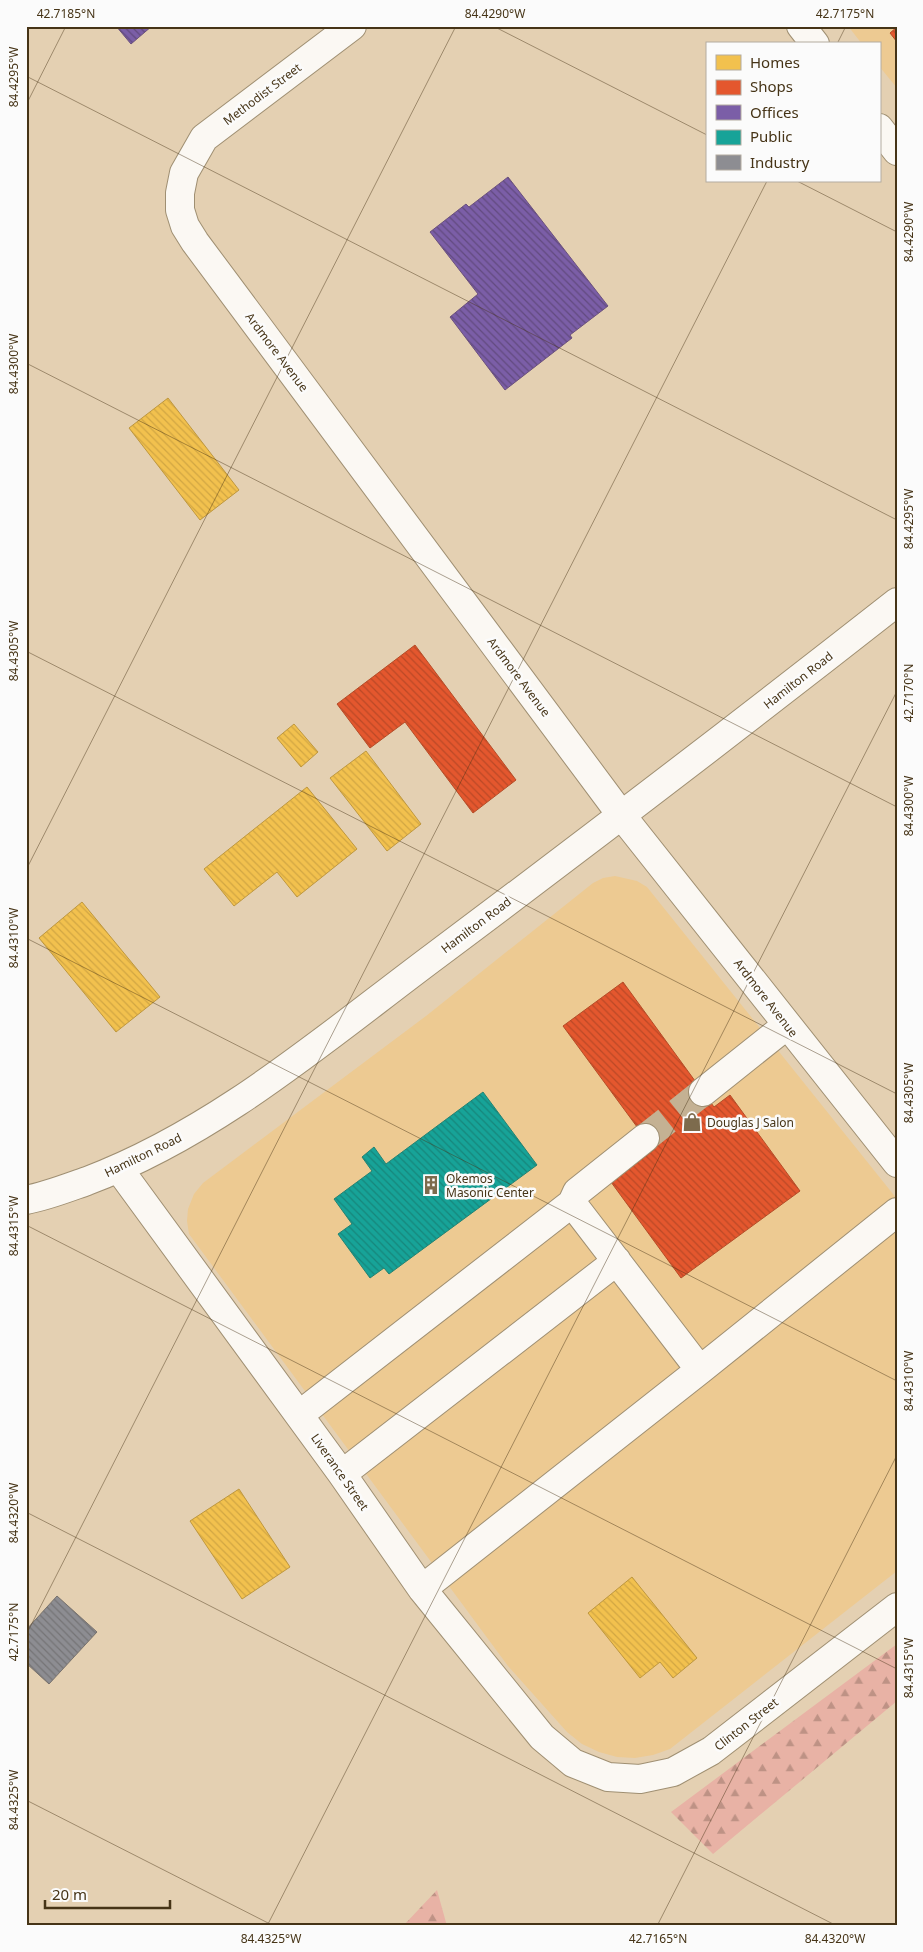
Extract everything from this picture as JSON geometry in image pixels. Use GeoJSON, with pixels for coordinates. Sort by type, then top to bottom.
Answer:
{"type":"FeatureCollection","features":[{"type":"Feature","properties":{"kind":"street","name":"Methodist Street"},"geometry":{"type":"LineString","coordinates":[[184,173],[204,138],[352,26]]}},
{"type":"Feature","properties":{"kind":"street"},"geometry":{"type":"LineString","coordinates":[[802,26],[814,42]]}},
{"type":"Feature","properties":{"kind":"street"},"geometry":{"type":"LineString","coordinates":[[880,129],[897,151]]}},
{"type":"Feature","properties":{"kind":"street","name":"Ardmore Avenue"},"geometry":{"type":"LineString","coordinates":[[184,173],[180,193],[180,210],[185,226],[195,242],[622,816],[897,1163]]}},
{"type":"Feature","properties":{"kind":"street","name":"Hamilton Road"},"geometry":{"type":"LineString","coordinates":[[26,1200],[79,1184],[119,1169],[203,1125],[278,1074],[622,816],[897,602]]}},
{"type":"Feature","properties":{"kind":"street"},"geometry":{"type":"LineString","coordinates":[[703,1092],[787,1025]]}},
{"type":"Feature","properties":{"kind":"street"},"geometry":{"type":"LineString","coordinates":[[299,1415],[572,1204],[577,1192],[645,1138]]}},
{"type":"Feature","properties":{"kind":"street","name":"Liverance Street"},"geometry":{"type":"LineString","coordinates":[[119,1169],[342,1474],[422,1589],[542,1737],[573,1764]]}},
{"type":"Feature","properties":{"kind":"street"},"geometry":{"type":"LineString","coordinates":[[572,1204],[700,1370]]}},
{"type":"Feature","properties":{"kind":"street"},"geometry":{"type":"LineString","coordinates":[[422,1589],[897,1212]]}},
{"type":"Feature","properties":{"kind":"street"},"geometry":{"type":"LineString","coordinates":[[342,1474],[617,1261]]}},
{"type":"Feature","properties":{"kind":"street","name":"Clinton Street"},"geometry":{"type":"LineString","coordinates":[[573,1764],[608,1777],[640,1779],[673,1772],[711,1751],[897,1606]]}},
{"type":"Feature","properties":{"kind":"shaded area"},"geometry":{"type":"Polygon","coordinates":[[[848,26],[897,26],[897,88],[880,67],[880,42],[860,42],[848,26]]]}},
{"type":"Feature","properties":{"kind":"shaded area"},"geometry":{"type":"Polygon","coordinates":[[[615,876],[637,881],[647,887],[897,1199],[897,1571],[670,1749],[653,1755],[635,1758],[617,1757],[599,1752],[582,1744],[567,1732],[508,1666],[189,1234],[187,1221],[188,1209],[194,1194],[203,1183],[426,1016],[593,883],[603,878],[615,876]]]}},
{"type":"Feature","properties":{"kind":"green space"},"geometry":{"type":"Polygon","coordinates":[[[897,1644],[897,1701],[713,1854],[671,1812],[897,1644]]]}},
{"type":"Feature","properties":{"kind":"green space"},"geometry":{"type":"Polygon","coordinates":[[[437,1890],[447,1926],[403,1926],[437,1890]]]}},
{"type":"Feature","properties":{"kind":"building: Homes"},"geometry":{"type":"Polygon","coordinates":[[[168,398],[239,490],[200,520],[129,428],[168,398]]]}},
{"type":"Feature","properties":{"kind":"building: Homes"},"geometry":{"type":"Polygon","coordinates":[[[294,724],[318,752],[301,767],[277,738],[294,724]]]}},
{"type":"Feature","properties":{"kind":"building: Homes"},"geometry":{"type":"Polygon","coordinates":[[[366,751],[421,824],[387,851],[330,778],[366,751]]]}},
{"type":"Feature","properties":{"kind":"building: Homes"},"geometry":{"type":"Polygon","coordinates":[[[307,787],[357,849],[297,897],[277,872],[234,906],[204,869],[307,787]]]}},
{"type":"Feature","properties":{"kind":"building: Homes"},"geometry":{"type":"Polygon","coordinates":[[[82,902],[160,997],[116,1032],[39,938],[82,902]]]}},
{"type":"Feature","properties":{"kind":"building: Homes"},"geometry":{"type":"Polygon","coordinates":[[[239,1489],[290,1567],[242,1599],[190,1521],[239,1489]]]}},
{"type":"Feature","properties":{"kind":"building: Homes"},"geometry":{"type":"Polygon","coordinates":[[[632,1577],[697,1658],[673,1678],[660,1662],[640,1678],[588,1613],[632,1577]]]}},
{"type":"Feature","properties":{"kind":"building: Shops"},"geometry":{"type":"Polygon","coordinates":[[[897,27],[897,42],[890,33],[897,27]]]}},
{"type":"Feature","properties":{"kind":"building: Shops"},"geometry":{"type":"Polygon","coordinates":[[[415,645],[516,780],[473,813],[405,722],[370,748],[337,704],[415,645]]]}},
{"type":"Feature","properties":{"kind":"building: Shops","name":"Douglas J Salon"},"geometry":{"type":"Polygon","coordinates":[[[623,982],[714,1107],[730,1095],[800,1191],[681,1278],[611,1182],[654,1150],[563,1026],[623,982]]]}},
{"type":"Feature","properties":{"kind":"building: Offices"},"geometry":{"type":"Polygon","coordinates":[[[116,26],[152,26],[131,44],[116,26]]]}},
{"type":"Feature","properties":{"kind":"building: Offices"},"geometry":{"type":"Polygon","coordinates":[[[508,177],[608,306],[570,335],[572,338],[505,390],[450,317],[478,294],[430,232],[466,204],[469,207],[508,177]]]}},
{"type":"Feature","properties":{"kind":"building: Public","name":"Okemos Masonic Center"},"geometry":{"type":"Polygon","coordinates":[[[483,1092],[537,1165],[389,1274],[384,1268],[370,1278],[338,1234],[352,1224],[334,1199],[372,1171],[362,1157],[374,1147],[386,1164],[483,1092]]]}},
{"type":"Feature","properties":{"kind":"building: Industry"},"geometry":{"type":"Polygon","coordinates":[[[57,1596],[97,1632],[49,1684],[26,1663],[26,1630],[57,1596]]]}},
{"type":"Feature","properties":{"kind":"tunnel"},"geometry":{"type":"LineString","coordinates":[[645,1138],[703,1092]]}},
{"type":"Feature","properties":{"kind":"place","name":"Douglas J Salon"},"geometry":{"type":"Point","coordinates":[692,1122]}},
{"type":"Feature","properties":{"kind":"place","name":"Okemos Masonic Center"},"geometry":{"type":"Point","coordinates":[431,1185]}}]}
